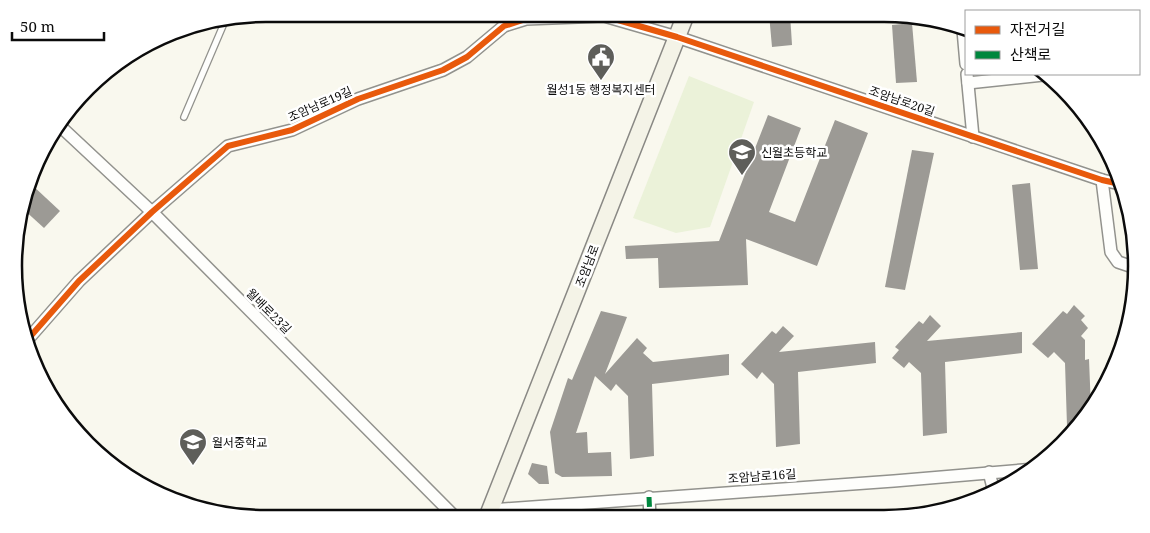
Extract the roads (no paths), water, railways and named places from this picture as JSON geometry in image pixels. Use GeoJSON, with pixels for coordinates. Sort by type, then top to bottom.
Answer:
{"type":"FeatureCollection","features":[{"type":"Feature","properties":{"kind":"main road","name":"조암남로"},"geometry":{"type":"LineString","coordinates":[[491,510],[683,22]]}},
{"type":"Feature","properties":{"kind":"street","name":"조암남로19길"},"geometry":{"type":"LineString","coordinates":[[32,334],[79,281],[152,212],[228,146],[292,130],[358,100],[443,70],[467,57],[504,26],[515,22]]}},
{"type":"Feature","properties":{"kind":"street","name":"조암남로19길"},"geometry":{"type":"LineString","coordinates":[[625,22],[677,37]]}},
{"type":"Feature","properties":{"kind":"street"},"geometry":{"type":"LineString","coordinates":[[963,36],[965,53]]}},
{"type":"Feature","properties":{"kind":"street","name":"조암남로20길"},"geometry":{"type":"LineString","coordinates":[[677,37],[1113,182]]}},
{"type":"Feature","properties":{"kind":"street"},"geometry":{"type":"LineString","coordinates":[[973,137],[968,78],[1035,75]]}},
{"type":"Feature","properties":{"kind":"street","name":"월배로23길"},"geometry":{"type":"LineString","coordinates":[[65,130],[152,212],[448,510]]}},
{"type":"Feature","properties":{"kind":"street"},"geometry":{"type":"LineString","coordinates":[[1102,180],[1111,252],[1118,262],[1128,265]]}},
{"type":"Feature","properties":{"kind":"street","name":"조암남로16길"},"geometry":{"type":"LineString","coordinates":[[527,510],[649,497],[1018,469]]}},
{"type":"Feature","properties":{"kind":"street"},"geometry":{"type":"LineString","coordinates":[[989,472],[992,484]]}},
{"type":"Feature","properties":{"kind":"street"},"geometry":{"type":"LineString","coordinates":[[649,497],[650,510]]}},
{"type":"Feature","properties":{"kind":"lane"},"geometry":{"type":"LineString","coordinates":[[184,117],[223,26]]}},
{"type":"Feature","properties":{"kind":"place","name":"월성1동 행정복지센터"},"geometry":{"type":"Point","coordinates":[601,81]}},
{"type":"Feature","properties":{"kind":"place","name":"신월초등학교"},"geometry":{"type":"Point","coordinates":[742,176]}},
{"type":"Feature","properties":{"kind":"place","name":"월서중학교"},"geometry":{"type":"Point","coordinates":[193,466]}}]}
